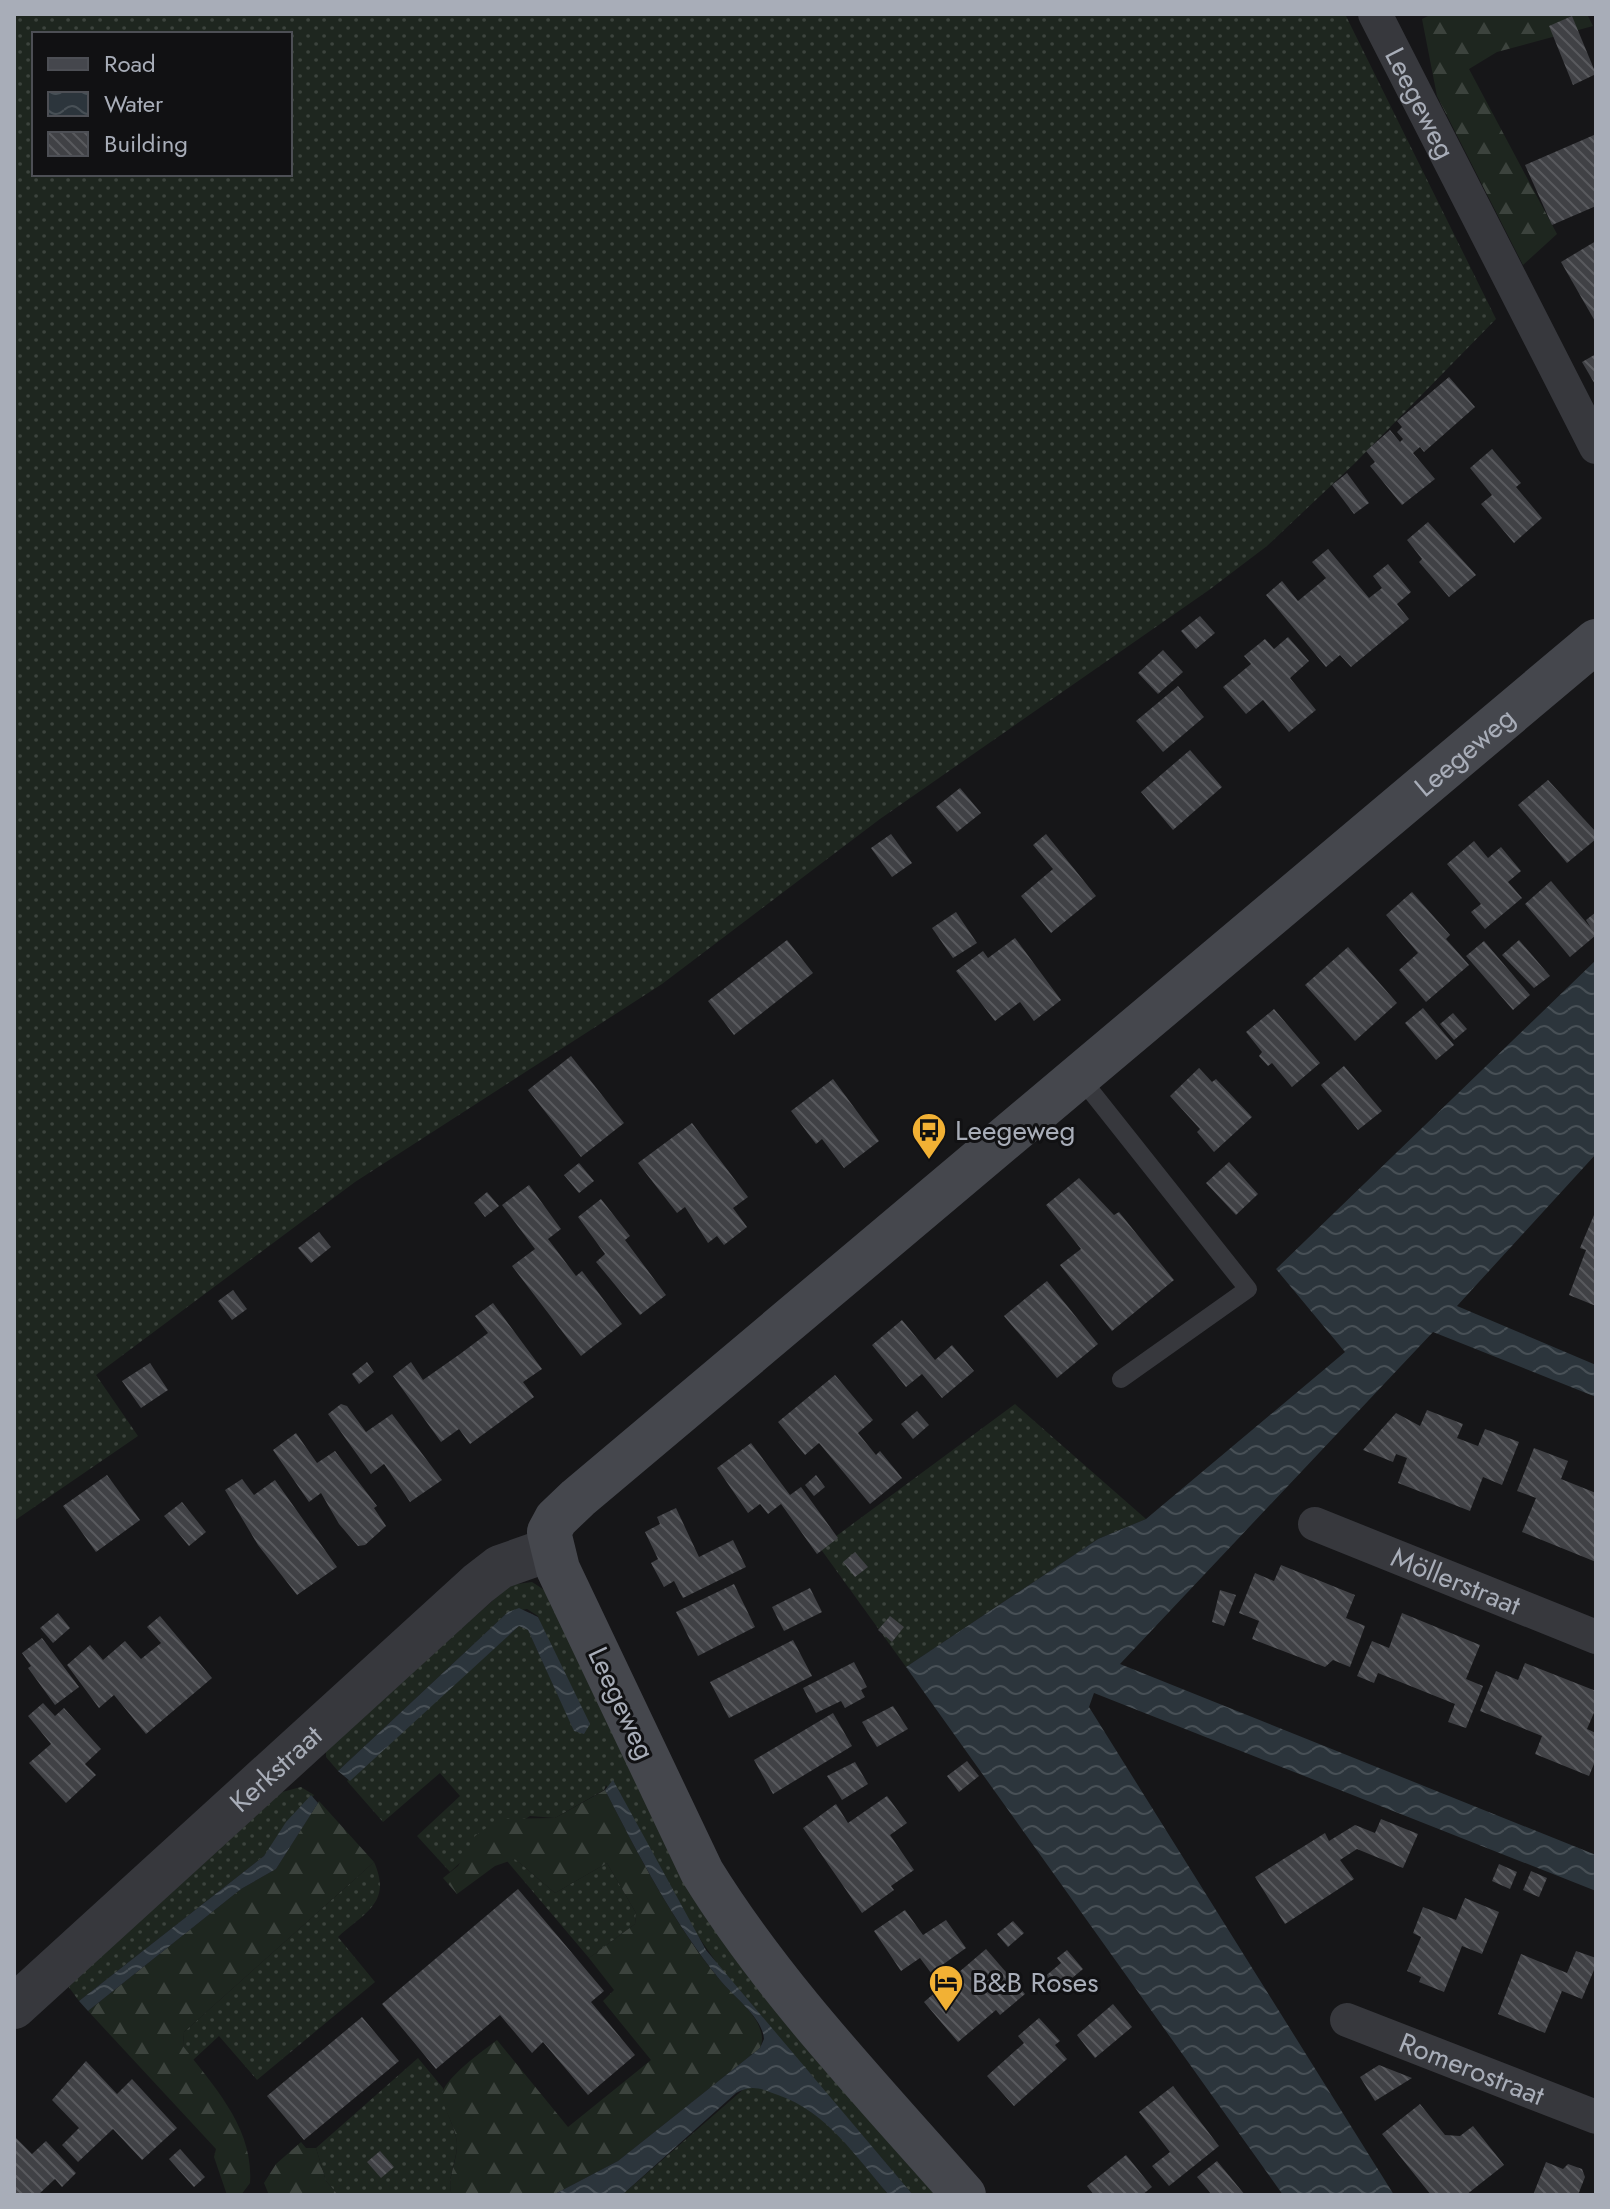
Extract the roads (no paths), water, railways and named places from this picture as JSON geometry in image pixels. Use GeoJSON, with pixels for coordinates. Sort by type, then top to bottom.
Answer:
{"type":"FeatureCollection","features":[{"type":"Feature","properties":{"kind":"main road","name":"Leegeweg"},"geometry":{"type":"LineString","coordinates":[[964,2195],[796,2002],[722,1905],[702,1872],[551,1549],[549,1532],[556,1519],[578,1498],[1596,641]]}},
{"type":"Feature","properties":{"kind":"street","name":"Leegeweg"},"geometry":{"type":"LineString","coordinates":[[1375,14],[1596,447]]}},
{"type":"Feature","properties":{"kind":"street","name":"Möllerstraat"},"geometry":{"type":"LineString","coordinates":[[1315,1524],[1596,1637]]}},
{"type":"Feature","properties":{"kind":"street","name":"Kerkstraat"},"geometry":{"type":"LineString","coordinates":[[14,2007],[478,1584],[500,1567],[551,1549]]}},
{"type":"Feature","properties":{"kind":"street","name":"Romerostraat"},"geometry":{"type":"LineString","coordinates":[[1347,2020],[1596,2117]]}},
{"type":"Feature","properties":{"kind":"lane"},"geometry":{"type":"LineString","coordinates":[[1079,1076],[1248,1289],[1121,1379]]}},
{"type":"Feature","properties":{"kind":"water"},"geometry":{"type":"Polygon","coordinates":[[[1596,960],[1596,1154],[1457,1306],[1596,1365],[1596,1397],[1433,1332],[1120,1664],[1596,1855],[1596,1891],[1094,1693],[1089,1707],[1394,2195],[1283,2195],[906,1667],[1098,1539],[1146,1519],[1345,1352],[1276,1269],[1596,960]]]}},
{"type":"Feature","properties":{"kind":"water"},"geometry":{"type":"Polygon","coordinates":[[[519,1608],[538,1617],[590,1724],[584,1734],[574,1731],[528,1630],[519,1626],[350,1781],[338,1771],[508,1612],[519,1608]]]}},
{"type":"Feature","properties":{"kind":"water"},"geometry":{"type":"Polygon","coordinates":[[[613,1780],[706,1950],[913,2195],[889,2195],[839,2137],[811,2112],[778,2095],[752,2088],[736,2093],[622,2195],[553,2195],[618,2161],[760,2048],[764,2039],[759,2023],[703,1958],[658,1888],[605,1790],[613,1780]]]}},
{"type":"Feature","properties":{"kind":"water"},"geometry":{"type":"Polygon","coordinates":[[[311,1795],[318,1803],[276,1869],[241,1889],[88,2011],[79,2001],[264,1856],[286,1822],[311,1795]]]}},
{"type":"Feature","properties":{"kind":"place","name":"Leegeweg"},"geometry":{"type":"Point","coordinates":[929,1161]}},
{"type":"Feature","properties":{"kind":"place","name":"B&B Roses"},"geometry":{"type":"Point","coordinates":[946,2013]}}]}
